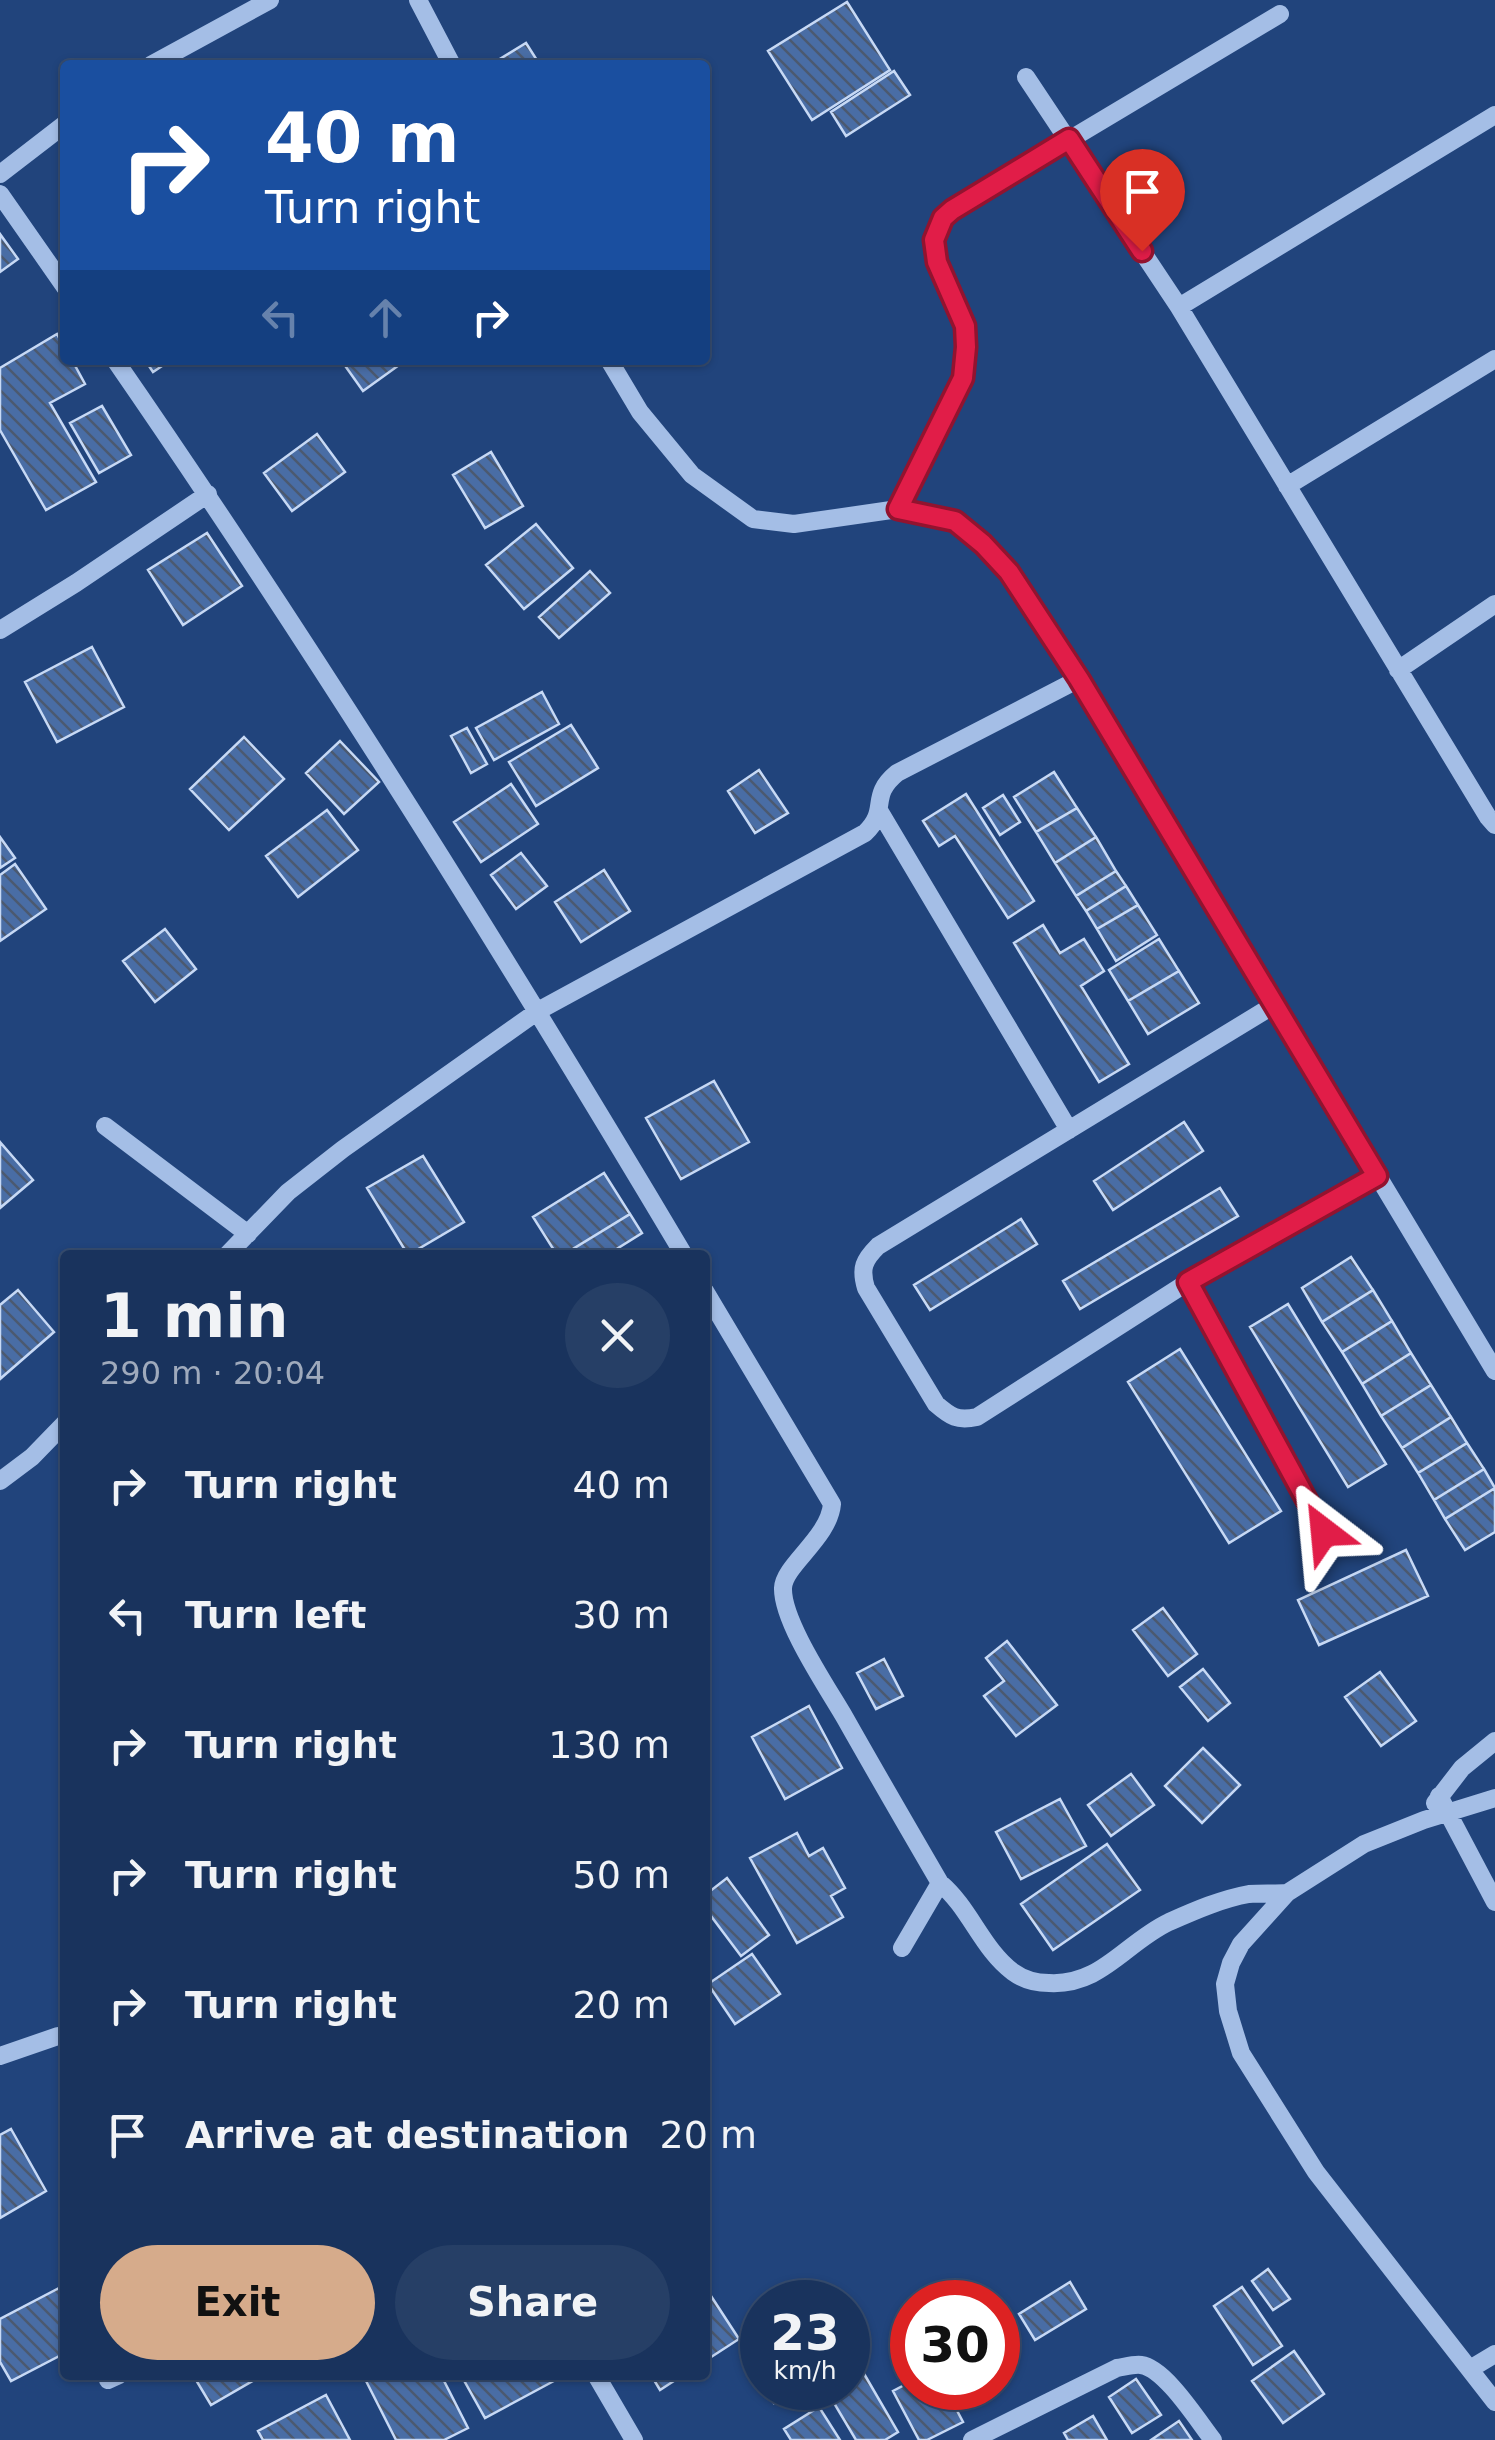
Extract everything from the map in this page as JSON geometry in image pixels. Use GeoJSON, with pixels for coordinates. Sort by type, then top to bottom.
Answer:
{"type":"FeatureCollection","features":[{"type":"Feature","properties":{"kind":"street"},"geometry":{"type":"LineString","coordinates":[[161,60],[270,0]]}},
{"type":"Feature","properties":{"kind":"street"},"geometry":{"type":"LineString","coordinates":[[418,0],[449,60]]}},
{"type":"Feature","properties":{"kind":"street"},"geometry":{"type":"LineString","coordinates":[[898,509],[963,378],[965,326],[937,262],[934,240],[943,218],[1280,14]]}},
{"type":"Feature","properties":{"kind":"street"},"geometry":{"type":"LineString","coordinates":[[1026,76],[1178,307],[1495,825]]}},
{"type":"Feature","properties":{"kind":"street"},"geometry":{"type":"LineString","coordinates":[[1178,307],[1495,115]]}},
{"type":"Feature","properties":{"kind":"street"},"geometry":{"type":"LineString","coordinates":[[0,174],[60,128]]}},
{"type":"Feature","properties":{"kind":"street"},"geometry":{"type":"LineString","coordinates":[[0,194],[60,281]]}},
{"type":"Feature","properties":{"kind":"street"},"geometry":{"type":"LineString","coordinates":[[1287,486],[1495,359]]}},
{"type":"Feature","properties":{"kind":"street"},"geometry":{"type":"LineString","coordinates":[[118,365],[208,494],[397,786],[681,1250]]}},
{"type":"Feature","properties":{"kind":"street"},"geometry":{"type":"LineString","coordinates":[[611,365],[640,412],[692,475],[754,518],[794,524],[898,509],[955,521],[1009,572],[1079,679],[1495,1372]]}},
{"type":"Feature","properties":{"kind":"street"},"geometry":{"type":"LineString","coordinates":[[0,630],[208,494]]}},
{"type":"Feature","properties":{"kind":"street"},"geometry":{"type":"LineString","coordinates":[[1398,670],[1495,604]]}},
{"type":"Feature","properties":{"kind":"street"},"geometry":{"type":"LineString","coordinates":[[232,1250],[288,1192],[343,1149],[538,1011],[865,833],[880,812],[880,791],[897,773],[1079,679]]}},
{"type":"Feature","properties":{"kind":"street"},"geometry":{"type":"LineString","coordinates":[[880,812],[1070,1130]]}},
{"type":"Feature","properties":{"kind":"street"},"geometry":{"type":"LineString","coordinates":[[1274,1004],[878,1246],[865,1263],[862,1274],[866,1288],[936,1404],[950,1417],[977,1417],[1188,1282],[1377,1176]]}},
{"type":"Feature","properties":{"kind":"street"},"geometry":{"type":"LineString","coordinates":[[105,1126],[248,1234]]}},
{"type":"Feature","properties":{"kind":"street"},"geometry":{"type":"LineString","coordinates":[[1188,1282],[1324,1532]]}},
{"type":"Feature","properties":{"kind":"street"},"geometry":{"type":"LineString","coordinates":[[710,1299],[832,1504],[825,1527],[783,1582],[784,1602],[814,1665],[940,1884],[960,1902],[1013,1972],[1032,1983],[1063,1984],[1088,1978],[1164,1925],[1203,1907],[1249,1894],[1287,1894]]}},
{"type":"Feature","properties":{"kind":"street"},"geometry":{"type":"LineString","coordinates":[[0,1481],[60,1427]]}},
{"type":"Feature","properties":{"kind":"street"},"geometry":{"type":"LineString","coordinates":[[1424,1820],[1462,1768],[1495,1741]]}},
{"type":"Feature","properties":{"kind":"street"},"geometry":{"type":"LineString","coordinates":[[1440,1796],[1495,1902]]}},
{"type":"Feature","properties":{"kind":"street"},"geometry":{"type":"LineString","coordinates":[[1495,1798],[1364,1844],[1287,1894],[1241,1944],[1224,1984],[1241,2053],[1316,2172],[1495,2402]]}},
{"type":"Feature","properties":{"kind":"street"},"geometry":{"type":"LineString","coordinates":[[902,1948],[940,1884]]}},
{"type":"Feature","properties":{"kind":"street"},"geometry":{"type":"LineString","coordinates":[[0,2056],[58,2036]]}},
{"type":"Feature","properties":{"kind":"street"},"geometry":{"type":"LineString","coordinates":[[1470,2369],[1495,2354]]}},
{"type":"Feature","properties":{"kind":"street"},"geometry":{"type":"LineString","coordinates":[[972,2440],[1117,2368],[1142,2365],[1172,2387],[1213,2440]]}},
{"type":"Feature","properties":{"kind":"street"},"geometry":{"type":"LineString","coordinates":[[599,2380],[634,2440]]}},
{"type":"Feature","properties":{"kind":"building"},"geometry":{"type":"Polygon","coordinates":[[[847,2],[890,70],[812,120],[768,51],[847,2]]]}},
{"type":"Feature","properties":{"kind":"building"},"geometry":{"type":"Polygon","coordinates":[[[526,43],[537,60],[498,60],[526,43]]]}},
{"type":"Feature","properties":{"kind":"building"},"geometry":{"type":"Polygon","coordinates":[[[894,71],[910,95],[846,136],[831,112],[894,71]]]}},
{"type":"Feature","properties":{"kind":"building"},"geometry":{"type":"Polygon","coordinates":[[[0,234],[18,259],[0,272],[0,234]]]}},
{"type":"Feature","properties":{"kind":"building"},"geometry":{"type":"Polygon","coordinates":[[[57,334],[60,365],[75,365],[85,384],[50,403],[96,482],[46,510],[0,430],[0,368],[57,334]]]}},
{"type":"Feature","properties":{"kind":"building"},"geometry":{"type":"Polygon","coordinates":[[[345,365],[399,365],[363,391],[345,365]]]}},
{"type":"Feature","properties":{"kind":"building"},"geometry":{"type":"Polygon","coordinates":[[[102,406],[131,455],[99,473],[70,423],[102,406]]]}},
{"type":"Feature","properties":{"kind":"building"},"geometry":{"type":"Polygon","coordinates":[[[317,434],[345,472],[292,511],[264,473],[317,434]]]}},
{"type":"Feature","properties":{"kind":"building"},"geometry":{"type":"Polygon","coordinates":[[[491,452],[523,506],[485,528],[453,475],[491,452]]]}},
{"type":"Feature","properties":{"kind":"building"},"geometry":{"type":"Polygon","coordinates":[[[536,524],[573,568],[524,609],[486,565],[536,524]]]}},
{"type":"Feature","properties":{"kind":"building"},"geometry":{"type":"Polygon","coordinates":[[[207,533],[242,586],[183,625],[148,570],[207,533]]]}},
{"type":"Feature","properties":{"kind":"building"},"geometry":{"type":"Polygon","coordinates":[[[590,571],[610,593],[559,638],[539,617],[590,571]]]}},
{"type":"Feature","properties":{"kind":"building"},"geometry":{"type":"Polygon","coordinates":[[[92,647],[124,707],[57,742],[25,682],[92,647]]]}},
{"type":"Feature","properties":{"kind":"building"},"geometry":{"type":"Polygon","coordinates":[[[542,692],[559,724],[494,760],[476,728],[542,692]]]}},
{"type":"Feature","properties":{"kind":"building"},"geometry":{"type":"Polygon","coordinates":[[[571,725],[598,768],[536,806],[509,762],[571,725]]]}},
{"type":"Feature","properties":{"kind":"building"},"geometry":{"type":"Polygon","coordinates":[[[467,728],[487,764],[471,773],[451,736],[467,728]]]}},
{"type":"Feature","properties":{"kind":"building"},"geometry":{"type":"Polygon","coordinates":[[[244,737],[284,779],[229,830],[190,789],[244,737]]]}},
{"type":"Feature","properties":{"kind":"building"},"geometry":{"type":"Polygon","coordinates":[[[340,741],[379,782],[344,814],[306,773],[340,741]]]}},
{"type":"Feature","properties":{"kind":"building"},"geometry":{"type":"Polygon","coordinates":[[[759,770],[788,813],[755,833],[728,791],[759,770]]]}},
{"type":"Feature","properties":{"kind":"building"},"geometry":{"type":"Polygon","coordinates":[[[1054,772],[1077,808],[1036,832],[1014,797],[1054,772]]]}},
{"type":"Feature","properties":{"kind":"building"},"geometry":{"type":"Polygon","coordinates":[[[511,784],[538,824],[481,862],[454,822],[511,784]]]}},
{"type":"Feature","properties":{"kind":"building"},"geometry":{"type":"Polygon","coordinates":[[[966,794],[1034,901],[1008,918],[955,836],[939,846],[923,821],[966,794]]]}},
{"type":"Feature","properties":{"kind":"building"},"geometry":{"type":"Polygon","coordinates":[[[1003,795],[1020,822],[1000,835],[983,808],[1003,795]]]}},
{"type":"Feature","properties":{"kind":"building"},"geometry":{"type":"Polygon","coordinates":[[[1077,808],[1096,837],[1055,863],[1036,832],[1077,808]]]}},
{"type":"Feature","properties":{"kind":"building"},"geometry":{"type":"Polygon","coordinates":[[[327,810],[358,850],[298,897],[266,856],[327,810]]]}},
{"type":"Feature","properties":{"kind":"building"},"geometry":{"type":"Polygon","coordinates":[[[0,837],[15,858],[0,868],[0,837]]]}},
{"type":"Feature","properties":{"kind":"building"},"geometry":{"type":"Polygon","coordinates":[[[1096,837],[1116,871],[1076,896],[1055,863],[1096,837]]]}},
{"type":"Feature","properties":{"kind":"building"},"geometry":{"type":"Polygon","coordinates":[[[521,853],[547,886],[516,909],[491,875],[521,853]]]}},
{"type":"Feature","properties":{"kind":"building"},"geometry":{"type":"Polygon","coordinates":[[[15,864],[46,909],[0,941],[0,875],[15,864]]]}},
{"type":"Feature","properties":{"kind":"building"},"geometry":{"type":"Polygon","coordinates":[[[604,870],[630,911],[581,942],[555,902],[604,870]]]}},
{"type":"Feature","properties":{"kind":"building"},"geometry":{"type":"Polygon","coordinates":[[[1116,871],[1126,886],[1086,911],[1076,896],[1116,871]]]}},
{"type":"Feature","properties":{"kind":"building"},"geometry":{"type":"Polygon","coordinates":[[[1126,886],[1138,905],[1097,929],[1086,911],[1126,886]]]}},
{"type":"Feature","properties":{"kind":"building"},"geometry":{"type":"Polygon","coordinates":[[[1138,905],[1157,935],[1116,961],[1097,929],[1138,905]]]}},
{"type":"Feature","properties":{"kind":"building"},"geometry":{"type":"Polygon","coordinates":[[[1043,925],[1060,953],[1084,939],[1104,971],[1081,986],[1129,1064],[1099,1082],[1014,943],[1043,925]]]}},
{"type":"Feature","properties":{"kind":"building"},"geometry":{"type":"Polygon","coordinates":[[[165,929],[196,969],[155,1002],[123,961],[165,929]]]}},
{"type":"Feature","properties":{"kind":"building"},"geometry":{"type":"Polygon","coordinates":[[[1159,939],[1179,971],[1128,1001],[1109,970],[1159,939]]]}},
{"type":"Feature","properties":{"kind":"building"},"geometry":{"type":"Polygon","coordinates":[[[1179,971],[1199,1003],[1148,1034],[1128,1001],[1179,971]]]}},
{"type":"Feature","properties":{"kind":"building"},"geometry":{"type":"Polygon","coordinates":[[[714,1081],[749,1142],[681,1179],[646,1118],[714,1081]]]}},
{"type":"Feature","properties":{"kind":"building"},"geometry":{"type":"Polygon","coordinates":[[[1184,1122],[1203,1151],[1113,1210],[1094,1181],[1184,1122]]]}},
{"type":"Feature","properties":{"kind":"building"},"geometry":{"type":"Polygon","coordinates":[[[0,1142],[33,1180],[0,1208],[0,1142]]]}},
{"type":"Feature","properties":{"kind":"building"},"geometry":{"type":"Polygon","coordinates":[[[423,1156],[464,1222],[416,1250],[405,1250],[367,1188],[423,1156]]]}},
{"type":"Feature","properties":{"kind":"building"},"geometry":{"type":"Polygon","coordinates":[[[604,1173],[630,1214],[571,1250],[554,1250],[533,1217],[604,1173]]]}},
{"type":"Feature","properties":{"kind":"building"},"geometry":{"type":"Polygon","coordinates":[[[1220,1188],[1238,1216],[1080,1309],[1063,1281],[1220,1188]]]}},
{"type":"Feature","properties":{"kind":"building"},"geometry":{"type":"Polygon","coordinates":[[[630,1214],[642,1233],[615,1250],[571,1250],[630,1214]]]}},
{"type":"Feature","properties":{"kind":"building"},"geometry":{"type":"Polygon","coordinates":[[[1021,1219],[1037,1244],[930,1310],[914,1285],[1021,1219]]]}},
{"type":"Feature","properties":{"kind":"building"},"geometry":{"type":"Polygon","coordinates":[[[1351,1257],[1373,1290],[1322,1322],[1302,1288],[1351,1257]]]}},
{"type":"Feature","properties":{"kind":"building"},"geometry":{"type":"Polygon","coordinates":[[[18,1290],[54,1332],[0,1379],[0,1305],[18,1290]]]}},
{"type":"Feature","properties":{"kind":"building"},"geometry":{"type":"Polygon","coordinates":[[[1373,1290],[1392,1321],[1342,1352],[1322,1322],[1373,1290]]]}},
{"type":"Feature","properties":{"kind":"building"},"geometry":{"type":"Polygon","coordinates":[[[1288,1304],[1386,1464],[1348,1487],[1250,1327],[1288,1304]]]}},
{"type":"Feature","properties":{"kind":"building"},"geometry":{"type":"Polygon","coordinates":[[[1392,1321],[1411,1353],[1362,1384],[1342,1352],[1392,1321]]]}},
{"type":"Feature","properties":{"kind":"building"},"geometry":{"type":"Polygon","coordinates":[[[1180,1349],[1281,1511],[1229,1543],[1128,1382],[1180,1349]]]}},
{"type":"Feature","properties":{"kind":"building"},"geometry":{"type":"Polygon","coordinates":[[[1411,1353],[1431,1385],[1381,1416],[1362,1384],[1411,1353]]]}},
{"type":"Feature","properties":{"kind":"building"},"geometry":{"type":"Polygon","coordinates":[[[1431,1385],[1451,1417],[1402,1448],[1381,1416],[1431,1385]]]}},
{"type":"Feature","properties":{"kind":"building"},"geometry":{"type":"Polygon","coordinates":[[[1451,1417],[1467,1443],[1418,1473],[1402,1448],[1451,1417]]]}},
{"type":"Feature","properties":{"kind":"building"},"geometry":{"type":"Polygon","coordinates":[[[1467,1443],[1484,1469],[1434,1500],[1418,1473],[1467,1443]]]}},
{"type":"Feature","properties":{"kind":"building"},"geometry":{"type":"Polygon","coordinates":[[[1484,1469],[1495,1488],[1445,1519],[1434,1500],[1484,1469]]]}},
{"type":"Feature","properties":{"kind":"building"},"geometry":{"type":"Polygon","coordinates":[[[1495,1488],[1495,1532],[1465,1550],[1445,1519],[1495,1488]]]}},
{"type":"Feature","properties":{"kind":"building"},"geometry":{"type":"Polygon","coordinates":[[[1406,1550],[1428,1596],[1319,1645],[1298,1600],[1406,1550]]]}},
{"type":"Feature","properties":{"kind":"building"},"geometry":{"type":"Polygon","coordinates":[[[1163,1608],[1197,1654],[1168,1676],[1133,1630],[1163,1608]]]}},
{"type":"Feature","properties":{"kind":"building"},"geometry":{"type":"Polygon","coordinates":[[[1007,1641],[1057,1705],[1016,1736],[984,1696],[1004,1681],[986,1658],[1007,1641]]]}},
{"type":"Feature","properties":{"kind":"building"},"geometry":{"type":"Polygon","coordinates":[[[884,1659],[903,1696],[876,1709],[857,1673],[884,1659]]]}},
{"type":"Feature","properties":{"kind":"building"},"geometry":{"type":"Polygon","coordinates":[[[1203,1669],[1230,1703],[1208,1721],[1180,1687],[1203,1669]]]}},
{"type":"Feature","properties":{"kind":"building"},"geometry":{"type":"Polygon","coordinates":[[[1380,1672],[1416,1721],[1381,1746],[1345,1697],[1380,1672]]]}},
{"type":"Feature","properties":{"kind":"building"},"geometry":{"type":"Polygon","coordinates":[[[809,1706],[842,1768],[785,1799],[752,1737],[809,1706]]]}},
{"type":"Feature","properties":{"kind":"building"},"geometry":{"type":"Polygon","coordinates":[[[1203,1748],[1240,1785],[1202,1823],[1165,1786],[1203,1748]]]}},
{"type":"Feature","properties":{"kind":"building"},"geometry":{"type":"Polygon","coordinates":[[[1131,1774],[1154,1805],[1111,1836],[1088,1805],[1131,1774]]]}},
{"type":"Feature","properties":{"kind":"building"},"geometry":{"type":"Polygon","coordinates":[[[1060,1799],[1086,1846],[1021,1879],[996,1832],[1060,1799]]]}},
{"type":"Feature","properties":{"kind":"building"},"geometry":{"type":"Polygon","coordinates":[[[797,1833],[809,1856],[823,1848],[845,1888],[831,1896],[843,1917],[797,1943],[750,1858],[797,1833]]]}},
{"type":"Feature","properties":{"kind":"building"},"geometry":{"type":"Polygon","coordinates":[[[1107,1844],[1140,1890],[1053,1950],[1021,1904],[1107,1844]]]}},
{"type":"Feature","properties":{"kind":"building"},"geometry":{"type":"Polygon","coordinates":[[[727,1878],[769,1935],[741,1956],[710,1915],[710,1891],[727,1878]]]}},
{"type":"Feature","properties":{"kind":"building"},"geometry":{"type":"Polygon","coordinates":[[[752,1954],[780,1994],[735,2024],[710,1983],[752,1954]]]}},
{"type":"Feature","properties":{"kind":"building"},"geometry":{"type":"Polygon","coordinates":[[[11,2129],[46,2191],[0,2218],[0,2135],[11,2129]]]}},
{"type":"Feature","properties":{"kind":"building"},"geometry":{"type":"Polygon","coordinates":[[[1268,2269],[1290,2299],[1273,2310],[1252,2281],[1268,2269]]]}},
{"type":"Feature","properties":{"kind":"building"},"geometry":{"type":"Polygon","coordinates":[[[1070,2282],[1086,2309],[1035,2340],[1020,2313],[1070,2282]]]}},
{"type":"Feature","properties":{"kind":"building"},"geometry":{"type":"Polygon","coordinates":[[[1242,2287],[1282,2346],[1253,2365],[1214,2306],[1242,2287]]]}},
{"type":"Feature","properties":{"kind":"building"},"geometry":{"type":"Polygon","coordinates":[[[60,2288],[60,2356],[11,2381],[0,2362],[0,2319],[60,2288]]]}},
{"type":"Feature","properties":{"kind":"building"},"geometry":{"type":"Polygon","coordinates":[[[710,2296],[739,2339],[710,2358],[710,2296]]]}},
{"type":"Feature","properties":{"kind":"building"},"geometry":{"type":"Polygon","coordinates":[[[1294,2351],[1324,2394],[1283,2423],[1252,2381],[1294,2351]]]}},
{"type":"Feature","properties":{"kind":"building"},"geometry":{"type":"Polygon","coordinates":[[[1136,2379],[1161,2415],[1132,2433],[1109,2397],[1136,2379]]]}},
{"type":"Feature","properties":{"kind":"building"},"geometry":{"type":"Polygon","coordinates":[[[196,2380],[254,2380],[211,2405],[196,2380]]]}},
{"type":"Feature","properties":{"kind":"building"},"geometry":{"type":"Polygon","coordinates":[[[366,2380],[444,2380],[468,2428],[444,2440],[396,2440],[366,2380]]]}},
{"type":"Feature","properties":{"kind":"building"},"geometry":{"type":"Polygon","coordinates":[[[464,2380],[556,2380],[485,2418],[464,2380]]]}},
{"type":"Feature","properties":{"kind":"building"},"geometry":{"type":"Polygon","coordinates":[[[654,2380],[675,2380],[660,2390],[654,2380]]]}},
{"type":"Feature","properties":{"kind":"building"},"geometry":{"type":"Polygon","coordinates":[[[870,2384],[898,2432],[885,2440],[856,2440],[838,2410],[870,2410],[870,2384]]]}},
{"type":"Feature","properties":{"kind":"building"},"geometry":{"type":"Polygon","coordinates":[[[326,2395],[350,2440],[263,2440],[258,2431],[326,2395]]]}},
{"type":"Feature","properties":{"kind":"building"},"geometry":{"type":"Polygon","coordinates":[[[814,2410],[821,2410],[840,2440],[791,2440],[784,2429],[814,2410]]]}},
{"type":"Feature","properties":{"kind":"building"},"geometry":{"type":"Polygon","coordinates":[[[903,2410],[957,2410],[963,2422],[927,2440],[919,2440],[903,2410]]]}},
{"type":"Feature","properties":{"kind":"building"},"geometry":{"type":"Polygon","coordinates":[[[1093,2416],[1107,2440],[1068,2440],[1064,2433],[1093,2416]]]}},
{"type":"Feature","properties":{"kind":"building"},"geometry":{"type":"Polygon","coordinates":[[[1179,2421],[1192,2440],[1151,2440],[1179,2421]]]}},
{"type":"Feature","properties":{"kind":"route"},"geometry":{"type":"LineString","coordinates":[[1142,251],[1069,139],[943,218],[934,240],[937,262],[965,326],[963,378],[898,509],[955,521],[1009,572],[1079,679],[1377,1176],[1188,1282],[1324,1532]]}}]}
